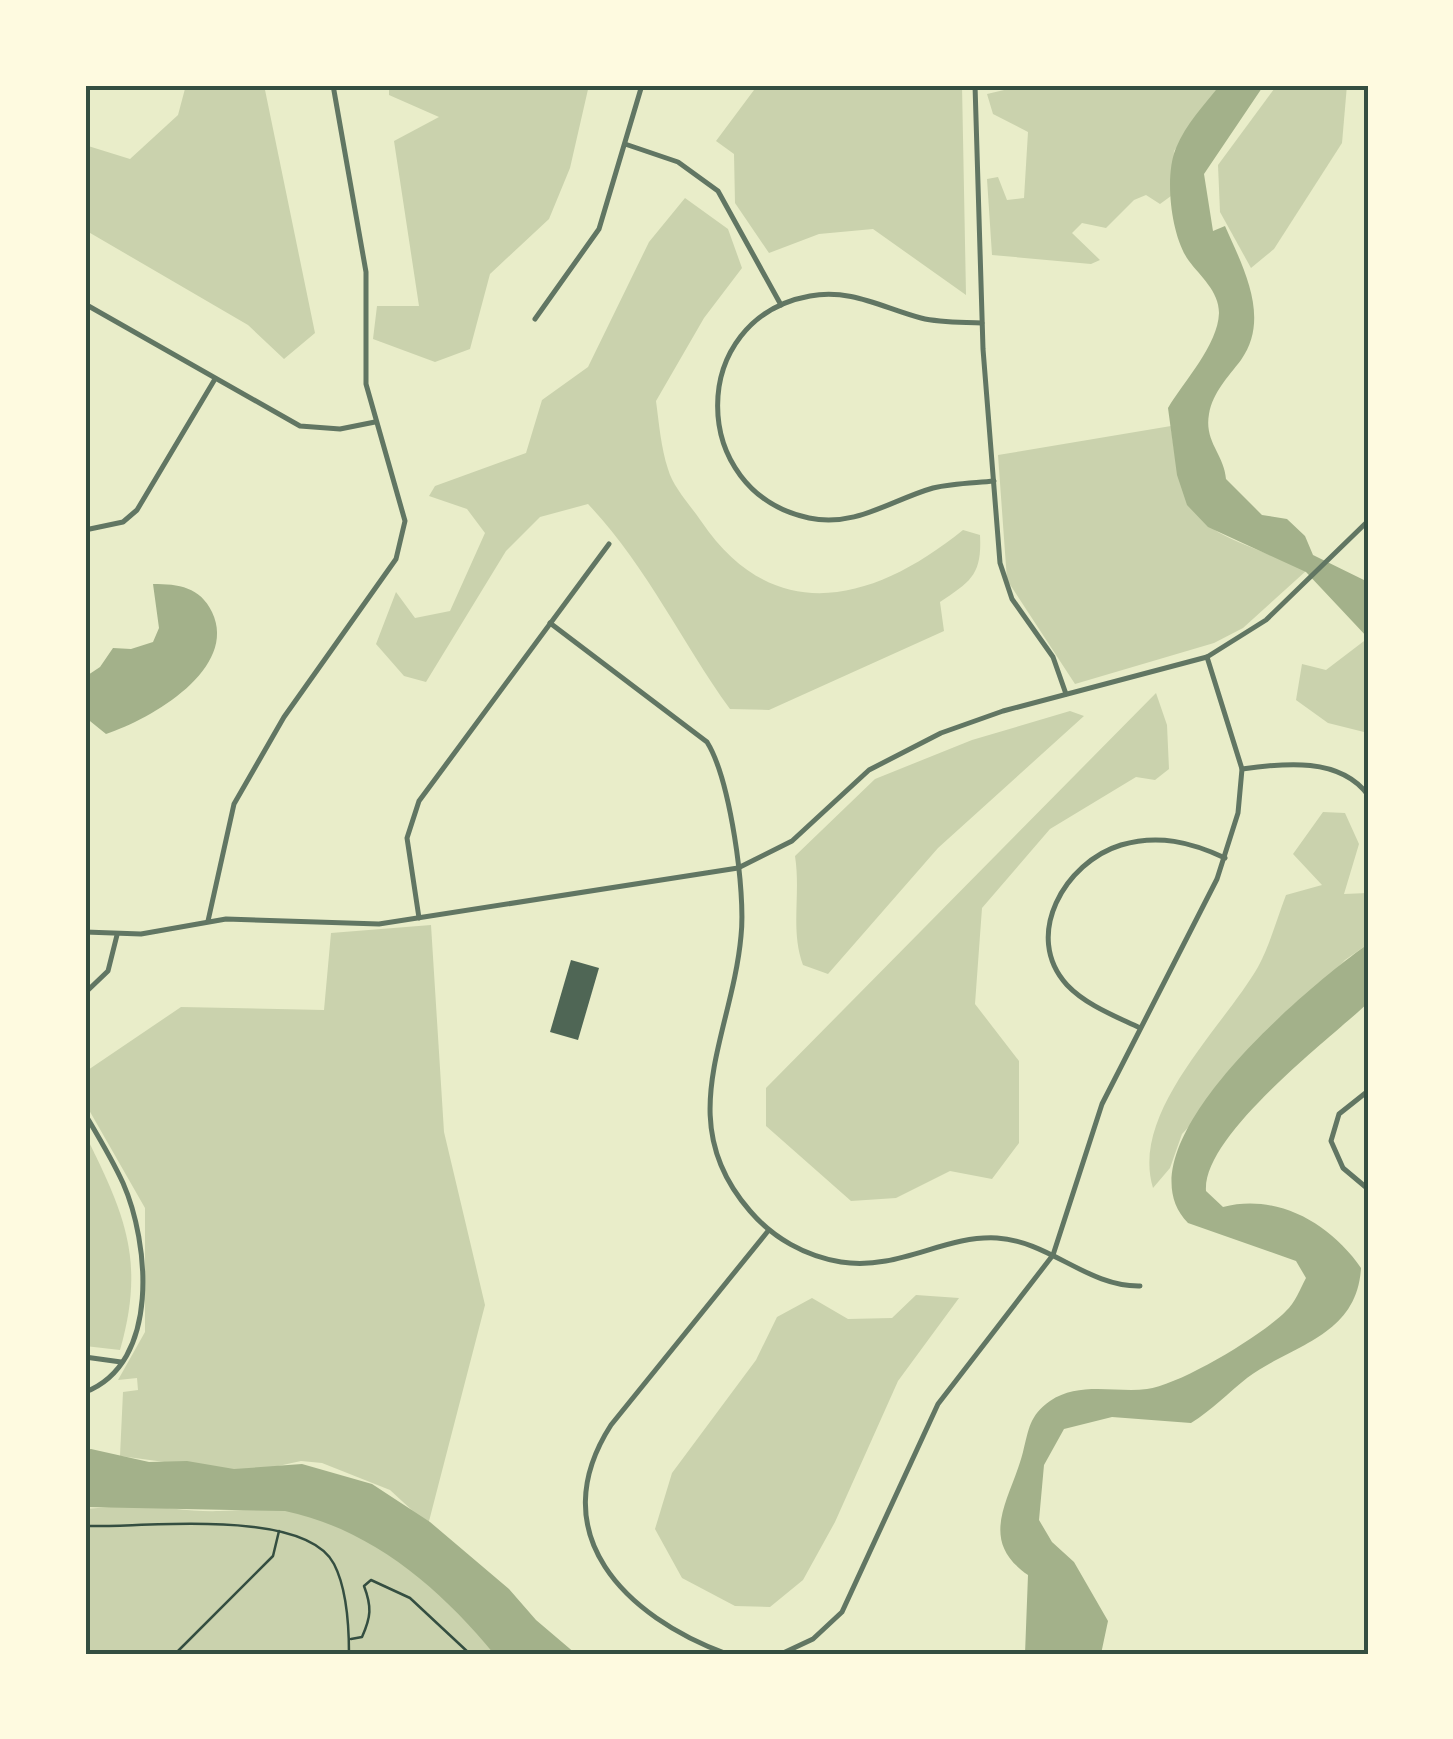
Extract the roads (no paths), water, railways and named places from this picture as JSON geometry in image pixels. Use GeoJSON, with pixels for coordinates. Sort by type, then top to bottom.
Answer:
{"type":"FeatureCollection","features":[{"type":"Feature","properties":{"kind":"street"},"geometry":{"type":"LineString","coordinates":[[208,920],[234,804],[284,717],[396,558],[405,521],[375,422],[364,363],[366,272],[333,85]]}},
{"type":"Feature","properties":{"kind":"street"},"geometry":{"type":"LineString","coordinates":[[536,320],[592,244],[642,85]]}},
{"type":"Feature","properties":{"kind":"street"},"geometry":{"type":"LineString","coordinates":[[976,85],[982,323],[1005,582],[1016,607],[1053,657],[1066,695]]}},
{"type":"Feature","properties":{"kind":"street"},"geometry":{"type":"LineString","coordinates":[[625,144],[678,162],[718,191],[781,305]]}},
{"type":"Feature","properties":{"kind":"street"},"geometry":{"type":"LineString","coordinates":[[982,323],[933,320],[843,295],[811,295],[781,305],[739,339],[718,390],[722,444],[743,480],[763,498],[800,516],[840,520],[936,487],[994,481]]}},
{"type":"Feature","properties":{"kind":"street"},"geometry":{"type":"LineString","coordinates":[[85,304],[300,426],[340,429],[375,422]]}},
{"type":"Feature","properties":{"kind":"street"},"geometry":{"type":"LineString","coordinates":[[85,530],[123,522],[138,510],[215,379]]}},
{"type":"Feature","properties":{"kind":"street"},"geometry":{"type":"LineString","coordinates":[[85,932],[117,935],[208,920],[364,925],[738,868],[792,841],[846,788],[901,752],[959,726],[1208,657],[1250,632],[1368,522]]}},
{"type":"Feature","properties":{"kind":"street"},"geometry":{"type":"LineString","coordinates":[[419,918],[409,858],[410,819],[609,544]]}},
{"type":"Feature","properties":{"kind":"street"},"geometry":{"type":"LineString","coordinates":[[550,623],[707,742],[717,759],[738,868],[742,933],[710,1078],[710,1127],[728,1181],[768,1230],[803,1250],[858,1264],[897,1261],[993,1237],[1014,1240],[1118,1286],[1140,1286]]}},
{"type":"Feature","properties":{"kind":"street"},"geometry":{"type":"LineString","coordinates":[[780,1654],[813,1639],[842,1612],[932,1414],[1053,1255],[1102,1104],[1206,904],[1238,813],[1242,769],[1208,657]]}},
{"type":"Feature","properties":{"kind":"street"},"geometry":{"type":"LineString","coordinates":[[1242,769],[1291,764],[1330,769],[1349,776],[1368,795]]}},
{"type":"Feature","properties":{"kind":"street"},"geometry":{"type":"LineString","coordinates":[[1140,1028],[1083,998],[1056,970],[1048,932],[1060,894],[1084,865],[1119,846],[1177,840],[1225,858]]}},
{"type":"Feature","properties":{"kind":"street"},"geometry":{"type":"LineString","coordinates":[[85,994],[108,971],[117,935]]}},
{"type":"Feature","properties":{"kind":"street"},"geometry":{"type":"LineString","coordinates":[[1368,1091],[1339,1114],[1331,1141],[1344,1168],[1368,1189]]}},
{"type":"Feature","properties":{"kind":"street"},"geometry":{"type":"LineString","coordinates":[[85,1114],[123,1184],[139,1249],[136,1334],[121,1362],[98,1386],[85,1392]]}},
{"type":"Feature","properties":{"kind":"street"},"geometry":{"type":"LineString","coordinates":[[727,1654],[638,1604],[615,1584],[588,1533],[585,1491],[591,1462],[611,1425],[768,1230]]}},
{"type":"Feature","properties":{"kind":"street"},"geometry":{"type":"LineString","coordinates":[[85,1356],[121,1362]]}}]}
